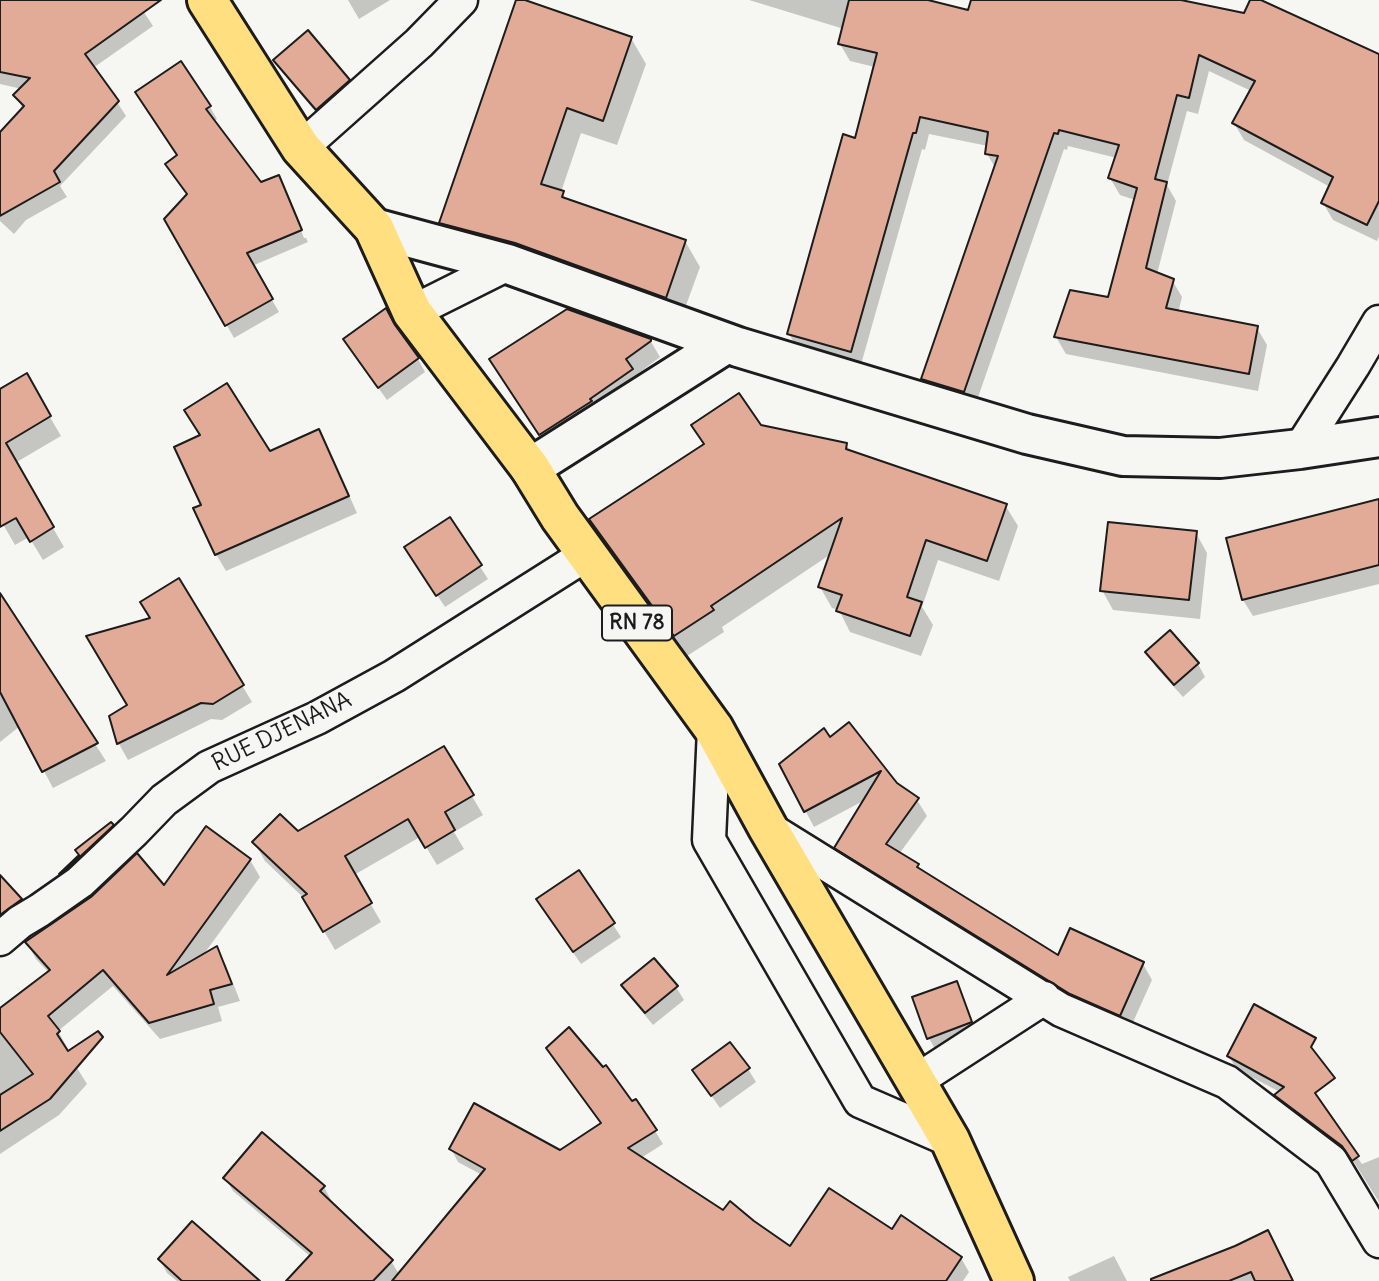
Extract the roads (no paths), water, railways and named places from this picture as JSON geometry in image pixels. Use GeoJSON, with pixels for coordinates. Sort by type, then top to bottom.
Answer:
{"type":"FeatureCollection","features":[{"type":"Feature","properties":{"kind":"main road","name":"RN 78"},"geometry":{"type":"LineString","coordinates":[[207,0],[301,148],[374,228],[412,312],[530,468],[560,517],[715,729],[768,828],[950,1140],[1014,1281]]}},
{"type":"Feature","properties":{"kind":"street"},"geometry":{"type":"LineString","coordinates":[[301,148],[419,43],[461,0]]}},
{"type":"Feature","properties":{"kind":"street"},"geometry":{"type":"LineString","coordinates":[[374,228],[508,264],[727,344],[1027,434],[1123,456],[1220,458],[1379,437]]}},
{"type":"Feature","properties":{"kind":"street"},"geometry":{"type":"LineString","coordinates":[[412,312],[508,264]]}},
{"type":"Feature","properties":{"kind":"street"},"geometry":{"type":"LineString","coordinates":[[1300,449],[1379,322]]}},
{"type":"Feature","properties":{"kind":"street"},"geometry":{"type":"LineString","coordinates":[[530,468],[727,344]]}},
{"type":"Feature","properties":{"kind":"street","name":"RUE DJENANA"},"geometry":{"type":"LineString","coordinates":[[0,939],[20,922],[80,882],[164,800],[209,767],[317,718],[394,676],[587,554]]}},
{"type":"Feature","properties":{"kind":"street"},"geometry":{"type":"LineString","coordinates":[[715,729],[709,840],[860,1101],[950,1140]]}},
{"type":"Feature","properties":{"kind":"street"},"geometry":{"type":"LineString","coordinates":[[768,828],[1061,1010],[1227,1082],[1331,1161],[1379,1241]]}},
{"type":"Feature","properties":{"kind":"street"},"geometry":{"type":"LineString","coordinates":[[916,1081],[1044,999]]}}]}
